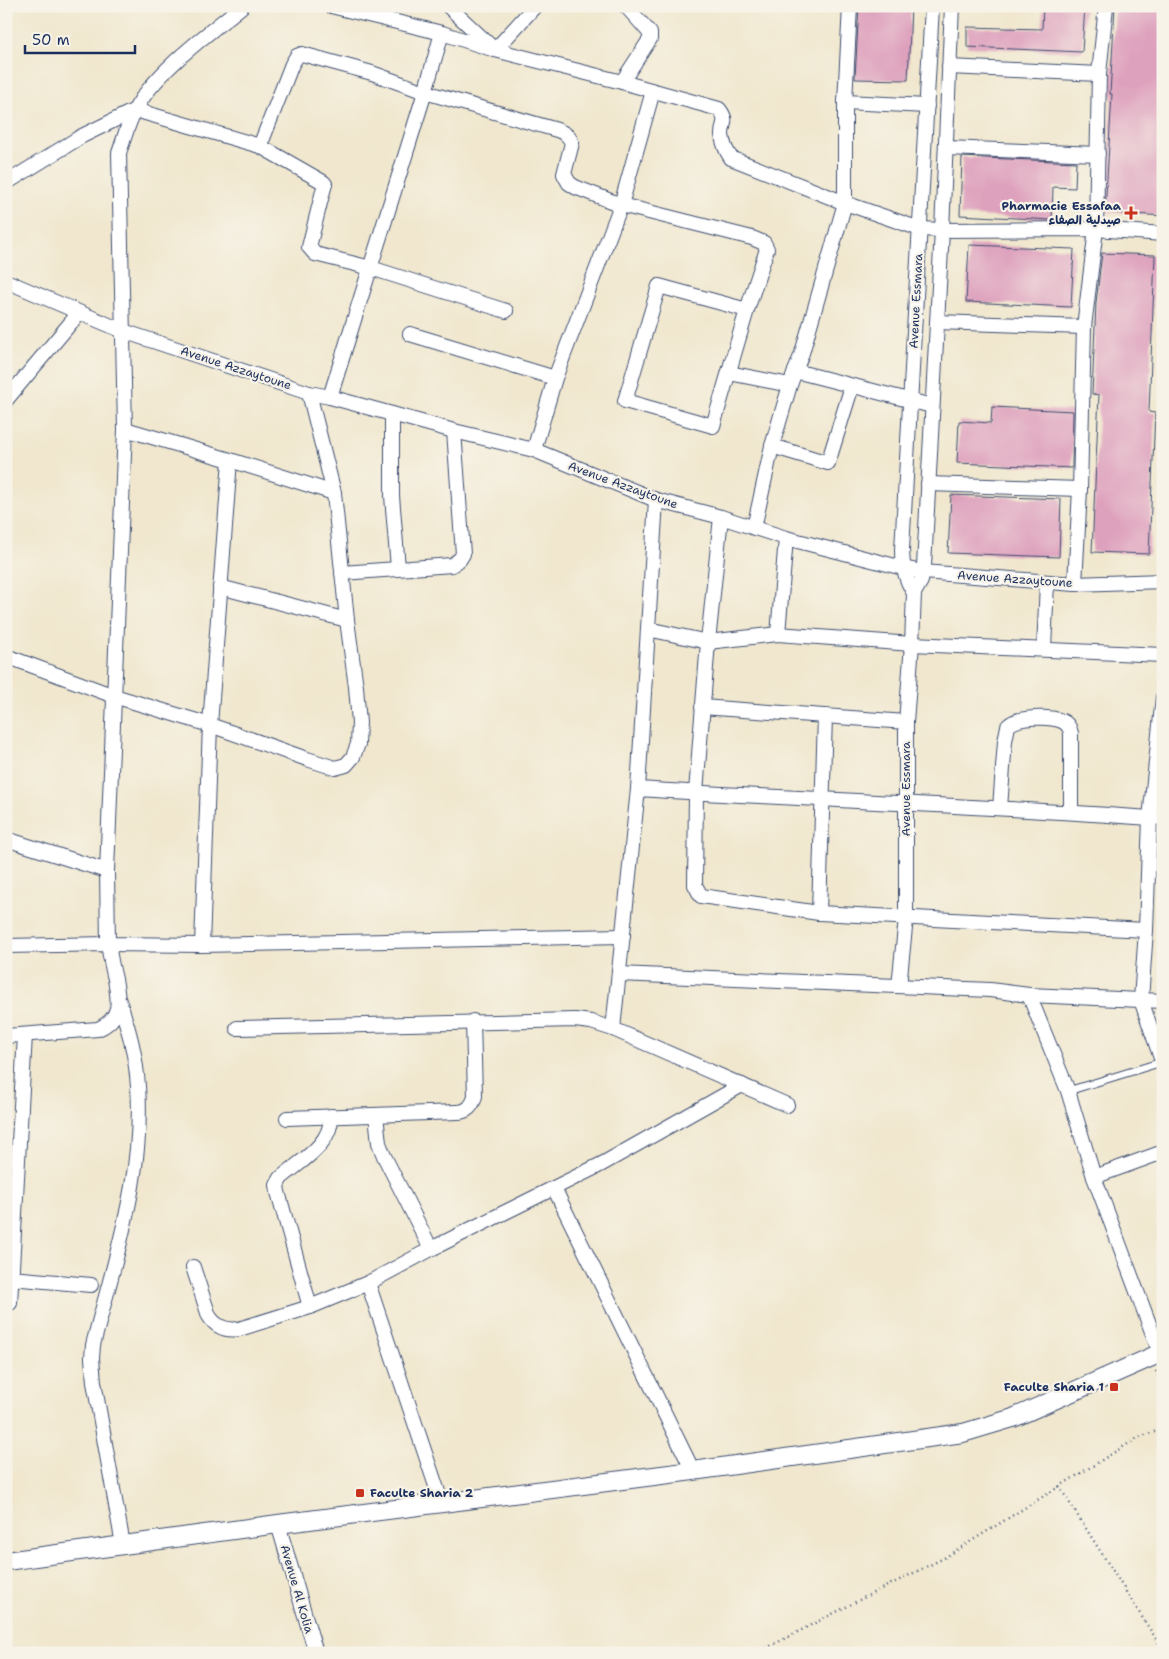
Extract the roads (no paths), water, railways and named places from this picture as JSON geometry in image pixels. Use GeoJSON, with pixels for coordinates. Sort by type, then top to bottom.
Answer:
{"type":"FeatureCollection","features":[{"type":"Feature","properties":{"kind":"street"},"geometry":{"type":"LineString","coordinates":[[123,1546],[94,1382],[92,1358],[93,1345],[121,1241],[132,1183],[136,1157],[138,1104],[136,1068],[130,1034],[119,1001],[108,944],[107,871],[126,429],[119,153],[135,110],[152,84],[242,6]]}},
{"type":"Feature","properties":{"kind":"street"},"geometry":{"type":"LineString","coordinates":[[330,6],[442,33],[496,50],[719,109],[726,122],[722,134],[725,150],[730,158],[920,229],[1096,229],[1163,234]]}},
{"type":"Feature","properties":{"kind":"street"},"geometry":{"type":"LineString","coordinates":[[448,6],[496,50]]}},
{"type":"Feature","properties":{"kind":"street"},"geometry":{"type":"LineString","coordinates":[[496,50],[535,6]]}},
{"type":"Feature","properties":{"kind":"street"},"geometry":{"type":"LineString","coordinates":[[622,82],[650,39],[650,33],[626,6]]}},
{"type":"Feature","properties":{"kind":"street"},"geometry":{"type":"LineString","coordinates":[[754,528],[772,446],[790,385],[802,353],[845,202],[845,102],[850,6]]}},
{"type":"Feature","properties":{"kind":"street","name":"Avenue Essmara"},"geometry":{"type":"LineString","coordinates":[[899,986],[906,918],[906,722],[914,593],[903,568],[902,550],[932,6]]}},
{"type":"Feature","properties":{"kind":"street","name":"Avenue Essmara"},"geometry":{"type":"LineString","coordinates":[[914,593],[923,572],[952,6]]}},
{"type":"Feature","properties":{"kind":"street"},"geometry":{"type":"LineString","coordinates":[[1075,584],[1080,489],[1084,327],[1096,229],[1099,74],[1106,6]]}},
{"type":"Feature","properties":{"kind":"street"},"geometry":{"type":"LineString","coordinates":[[330,397],[442,33]]}},
{"type":"Feature","properties":{"kind":"street"},"geometry":{"type":"LineString","coordinates":[[260,146],[292,64],[297,56],[302,54],[372,73],[425,92],[558,130],[565,133],[572,143],[564,174],[566,180],[575,187],[621,206],[752,238],[764,243],[767,249],[713,426],[625,401],[659,286],[747,310]]}},
{"type":"Feature","properties":{"kind":"street"},"geometry":{"type":"LineString","coordinates":[[949,67],[1099,74]]}},
{"type":"Feature","properties":{"kind":"street"},"geometry":{"type":"LineString","coordinates":[[534,450],[555,378],[621,206],[652,91]]}},
{"type":"Feature","properties":{"kind":"street"},"geometry":{"type":"LineString","coordinates":[[845,102],[927,106]]}},
{"type":"Feature","properties":{"kind":"street"},"geometry":{"type":"LineString","coordinates":[[6,183],[82,136],[135,110],[260,146],[319,179],[325,184],[309,247],[316,254],[371,268],[506,311]]}},
{"type":"Feature","properties":{"kind":"street"},"geometry":{"type":"LineString","coordinates":[[946,148],[1098,154]]}},
{"type":"Feature","properties":{"kind":"street","name":"Avenue Azzaytoune"},"geometry":{"type":"LineString","coordinates":[[7,282],[124,331],[309,393],[534,450],[656,500],[721,517],[786,538],[923,572],[1075,584],[1163,580]]}},
{"type":"Feature","properties":{"kind":"street"},"geometry":{"type":"LineString","coordinates":[[6,400],[79,313]]}},
{"type":"Feature","properties":{"kind":"street"},"geometry":{"type":"LineString","coordinates":[[937,322],[1084,327]]}},
{"type":"Feature","properties":{"kind":"street"},"geometry":{"type":"LineString","coordinates":[[410,334],[555,378]]}},
{"type":"Feature","properties":{"kind":"street"},"geometry":{"type":"LineString","coordinates":[[795,371],[932,406]]}},
{"type":"Feature","properties":{"kind":"street"},"geometry":{"type":"LineString","coordinates":[[729,373],[790,385]]}},
{"type":"Feature","properties":{"kind":"street"},"geometry":{"type":"LineString","coordinates":[[772,446],[828,463],[852,386]]}},
{"type":"Feature","properties":{"kind":"street"},"geometry":{"type":"LineString","coordinates":[[6,656],[114,696],[210,725],[335,768],[346,765],[353,757],[358,744],[360,723],[346,620],[334,493],[309,393]]}},
{"type":"Feature","properties":{"kind":"street"},"geometry":{"type":"LineString","coordinates":[[392,414],[392,496],[398,568]]}},
{"type":"Feature","properties":{"kind":"street"},"geometry":{"type":"LineString","coordinates":[[126,429],[334,493]]}},
{"type":"Feature","properties":{"kind":"street"},"geometry":{"type":"LineString","coordinates":[[342,573],[452,565],[460,559],[463,554],[454,431]]}},
{"type":"Feature","properties":{"kind":"street"},"geometry":{"type":"LineString","coordinates":[[202,945],[210,725],[230,460]]}},
{"type":"Feature","properties":{"kind":"street"},"geometry":{"type":"LineString","coordinates":[[928,484],[1080,489]]}},
{"type":"Feature","properties":{"kind":"street"},"geometry":{"type":"LineString","coordinates":[[613,1029],[638,789],[656,500]]}},
{"type":"Feature","properties":{"kind":"street"},"geometry":{"type":"LineString","coordinates":[[721,517],[702,707],[696,792],[695,885],[701,896],[819,913],[1146,930]]}},
{"type":"Feature","properties":{"kind":"street"},"geometry":{"type":"LineString","coordinates":[[778,634],[786,538]]}},
{"type":"Feature","properties":{"kind":"street"},"geometry":{"type":"LineString","coordinates":[[1044,649],[1047,582]]}},
{"type":"Feature","properties":{"kind":"street"},"geometry":{"type":"LineString","coordinates":[[220,588],[346,620]]}},
{"type":"Feature","properties":{"kind":"street"},"geometry":{"type":"LineString","coordinates":[[648,629],[708,642],[778,634],[912,644],[1163,655]]}},
{"type":"Feature","properties":{"kind":"street"},"geometry":{"type":"LineString","coordinates":[[1162,1063],[1141,1000],[1156,817],[1163,697]]}},
{"type":"Feature","properties":{"kind":"street"},"geometry":{"type":"LineString","coordinates":[[702,707],[906,722]]}},
{"type":"Feature","properties":{"kind":"street"},"geometry":{"type":"LineString","coordinates":[[819,913],[825,716]]}},
{"type":"Feature","properties":{"kind":"street"},"geometry":{"type":"LineString","coordinates":[[1000,808],[1005,741],[1008,726],[1019,719],[1038,718],[1060,720],[1070,729],[1071,812]]}},
{"type":"Feature","properties":{"kind":"street"},"geometry":{"type":"LineString","coordinates":[[638,789],[907,802],[1156,817]]}},
{"type":"Feature","properties":{"kind":"street"},"geometry":{"type":"LineString","coordinates":[[6,839],[107,871]]}},
{"type":"Feature","properties":{"kind":"street"},"geometry":{"type":"LineString","coordinates":[[6,946],[202,945],[623,936]]}},
{"type":"Feature","properties":{"kind":"street"},"geometry":{"type":"LineString","coordinates":[[620,974],[990,990],[1029,995],[1163,1001]]}},
{"type":"Feature","properties":{"kind":"street"},"geometry":{"type":"LineString","coordinates":[[6,1561],[693,1471],[963,1433],[1013,1418],[1162,1353],[1094,1177],[1068,1092],[1029,995]]}},
{"type":"Feature","properties":{"kind":"street"},"geometry":{"type":"LineString","coordinates":[[6,1036],[98,1029],[115,1015],[119,1001]]}},
{"type":"Feature","properties":{"kind":"street"},"geometry":{"type":"LineString","coordinates":[[237,1028],[562,1019],[591,1022],[613,1029],[787,1105]]}},
{"type":"Feature","properties":{"kind":"street"},"geometry":{"type":"LineString","coordinates":[[287,1118],[457,1112],[468,1109],[475,1096],[473,1021]]}},
{"type":"Feature","properties":{"kind":"street"},"geometry":{"type":"LineString","coordinates":[[10,1303],[12,1182],[25,1035]]}},
{"type":"Feature","properties":{"kind":"street"},"geometry":{"type":"LineString","coordinates":[[193,1266],[209,1316],[212,1321],[227,1330],[238,1329],[310,1307],[368,1283],[431,1249],[554,1188],[649,1139],[742,1085]]}},
{"type":"Feature","properties":{"kind":"street"},"geometry":{"type":"LineString","coordinates":[[376,1115],[379,1143],[384,1156],[431,1249]]}},
{"type":"Feature","properties":{"kind":"street"},"geometry":{"type":"LineString","coordinates":[[310,1307],[277,1184],[281,1178],[325,1139],[331,1124],[331,1116]]}},
{"type":"Feature","properties":{"kind":"street"},"geometry":{"type":"LineString","coordinates":[[1094,1177],[1163,1152]]}},
{"type":"Feature","properties":{"kind":"street"},"geometry":{"type":"LineString","coordinates":[[554,1188],[693,1471]]}},
{"type":"Feature","properties":{"kind":"street"},"geometry":{"type":"LineString","coordinates":[[11,1278],[91,1285]]}},
{"type":"Feature","properties":{"kind":"street"},"geometry":{"type":"LineString","coordinates":[[368,1283],[442,1504]]}},
{"type":"Feature","properties":{"kind":"street","name":"Avenue Al Kolia"},"geometry":{"type":"LineString","coordinates":[[278,1524],[316,1653]]}},
{"type":"Feature","properties":{"kind":"lane"},"geometry":{"type":"LineString","coordinates":[[1068,1092],[1162,1063]]}},
{"type":"Feature","properties":{"kind":"place","name":"Pharmacie Essafaa صيدلية الصفاء"},"geometry":{"type":"Point","coordinates":[1131,213]}},
{"type":"Feature","properties":{"kind":"place","name":"Faculte Sharia 1"},"geometry":{"type":"Point","coordinates":[1114,1387]}},
{"type":"Feature","properties":{"kind":"place","name":"Faculte Sharia 2"},"geometry":{"type":"Point","coordinates":[360,1493]}}]}
